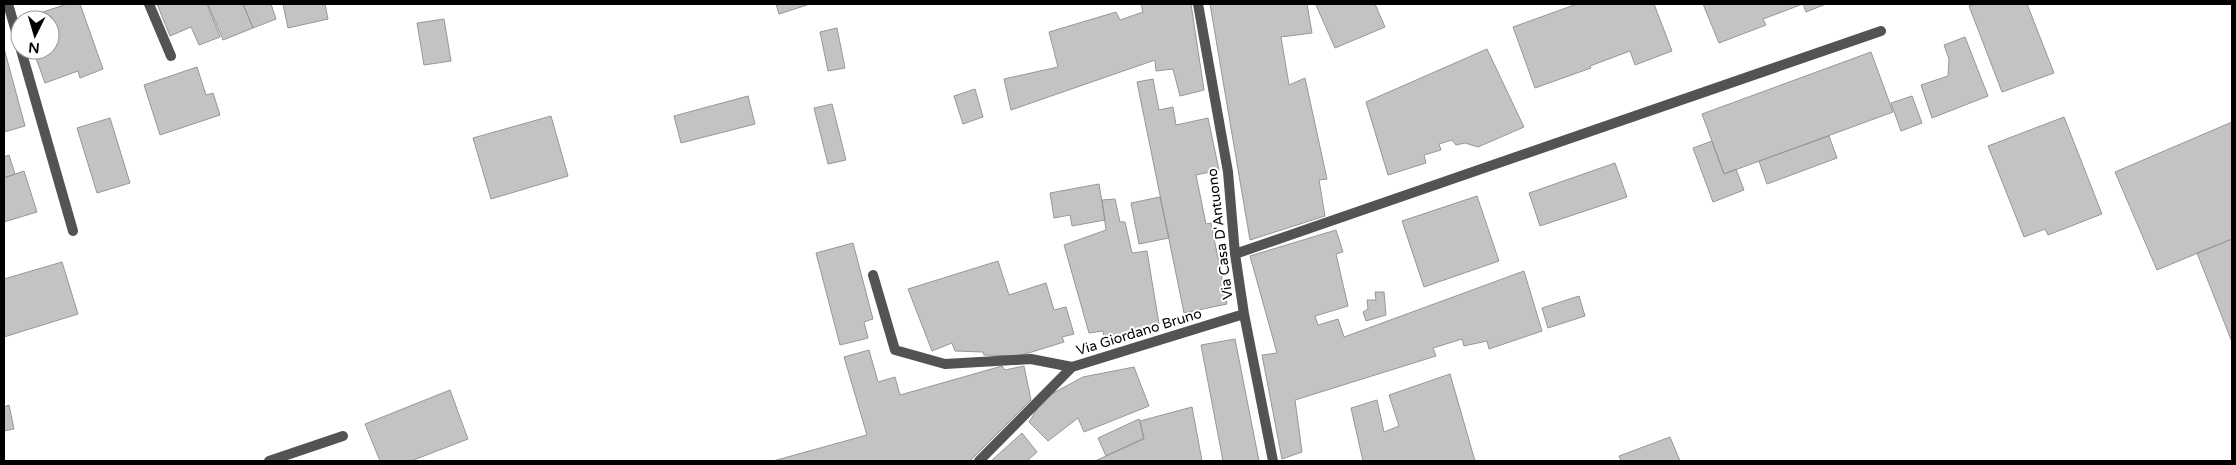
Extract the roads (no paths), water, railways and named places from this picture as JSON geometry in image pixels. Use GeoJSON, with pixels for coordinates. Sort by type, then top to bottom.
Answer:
{"type":"FeatureCollection","features":[{"type":"Feature","properties":{"kind":"street"},"geometry":{"type":"LineString","coordinates":[[149,4],[171,56]]}},
{"type":"Feature","properties":{"kind":"street","name":"Via Casa D'Antuono"},"geometry":{"type":"LineString","coordinates":[[1198,4],[1228,172],[1235,254],[1244,314],[1272,461]]}},
{"type":"Feature","properties":{"kind":"street"},"geometry":{"type":"LineString","coordinates":[[1235,254],[1881,31]]}},
{"type":"Feature","properties":{"kind":"street"},"geometry":{"type":"LineString","coordinates":[[24,60],[73,230]]}},
{"type":"Feature","properties":{"kind":"street","name":"Via Giordano Bruno"},"geometry":{"type":"LineString","coordinates":[[873,275],[895,350],[945,364],[1031,360],[1072,367],[1244,314]]}},
{"type":"Feature","properties":{"kind":"street","name":"Via Giordano Bruno"},"geometry":{"type":"LineString","coordinates":[[979,461],[1072,367]]}},
{"type":"Feature","properties":{"kind":"street"},"geometry":{"type":"LineString","coordinates":[[269,461],[343,436]]}}]}
